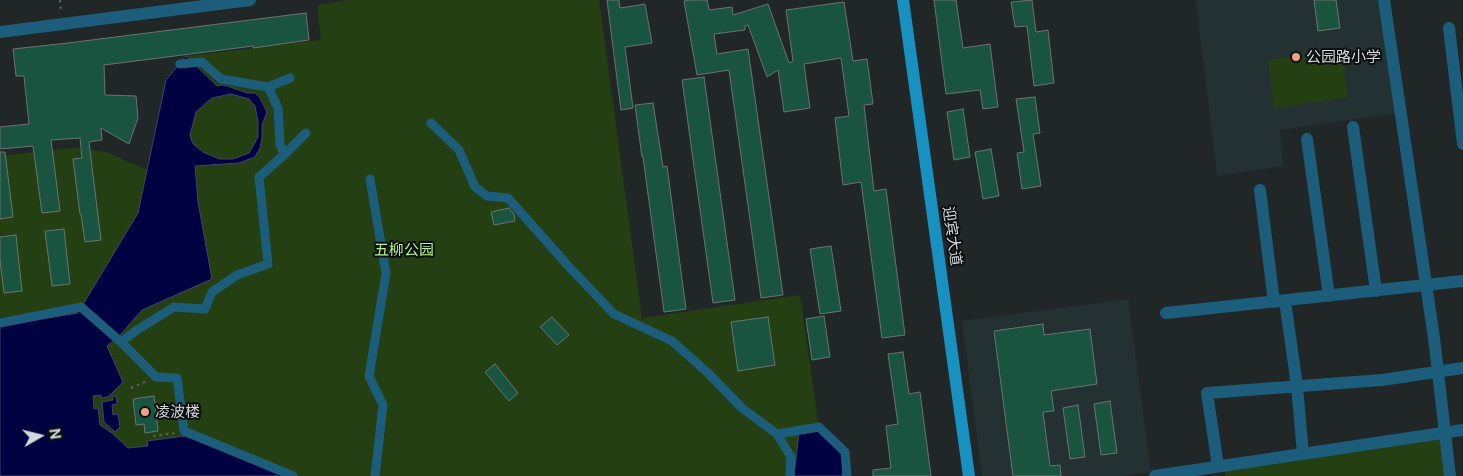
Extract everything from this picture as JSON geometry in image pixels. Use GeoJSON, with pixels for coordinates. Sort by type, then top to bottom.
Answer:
{"type":"FeatureCollection","features":[{"type":"Feature","properties":{"kind":"main road","name":"迎宾大道"},"geometry":{"type":"LineString","coordinates":[[895,0],[960,476]]}},
{"type":"Feature","properties":{"kind":"main road","name":"迎宾大道"},"geometry":{"type":"LineString","coordinates":[[903,0],[969,476]]}},
{"type":"Feature","properties":{"kind":"street"},"geometry":{"type":"LineString","coordinates":[[0,27],[207,0]]}},
{"type":"Feature","properties":{"kind":"street"},"geometry":{"type":"LineString","coordinates":[[0,32],[250,0]]}},
{"type":"Feature","properties":{"kind":"street"},"geometry":{"type":"LineString","coordinates":[[1384,0],[1434,338],[1450,476]]}},
{"type":"Feature","properties":{"kind":"street"},"geometry":{"type":"LineString","coordinates":[[1449,28],[1463,144]]}},
{"type":"Feature","properties":{"kind":"street"},"geometry":{"type":"LineString","coordinates":[[180,64],[202,62],[220,79],[268,87],[290,78]]}},
{"type":"Feature","properties":{"kind":"street"},"geometry":{"type":"LineString","coordinates":[[268,87],[278,108],[280,144],[284,155]]}},
{"type":"Feature","properties":{"kind":"street"},"geometry":{"type":"LineString","coordinates":[[431,123],[459,150],[476,187],[487,196],[508,198],[614,314],[672,342],[708,373],[742,408],[777,434],[791,457],[790,476]]}},
{"type":"Feature","properties":{"kind":"street"},"geometry":{"type":"LineString","coordinates":[[1353,127],[1376,291]]}},
{"type":"Feature","properties":{"kind":"street"},"geometry":{"type":"LineString","coordinates":[[121,342],[174,307],[205,309],[212,292],[237,275],[268,264],[259,177],[306,133]]}},
{"type":"Feature","properties":{"kind":"street"},"geometry":{"type":"LineString","coordinates":[[1307,139],[1329,296]]}},
{"type":"Feature","properties":{"kind":"street"},"geometry":{"type":"LineString","coordinates":[[370,178],[386,273],[369,376],[383,405],[376,476]]}},
{"type":"Feature","properties":{"kind":"street"},"geometry":{"type":"LineString","coordinates":[[1260,190],[1279,301],[1297,386],[1303,454]]}},
{"type":"Feature","properties":{"kind":"street"},"geometry":{"type":"LineString","coordinates":[[1166,313],[1463,282]]}},
{"type":"Feature","properties":{"kind":"street"},"geometry":{"type":"LineString","coordinates":[[0,323],[82,307],[156,377],[177,378],[184,431],[293,476]]}},
{"type":"Feature","properties":{"kind":"street"},"geometry":{"type":"LineString","coordinates":[[1218,466],[1207,393],[1382,380],[1463,368]]}},
{"type":"Feature","properties":{"kind":"street"},"geometry":{"type":"LineString","coordinates":[[777,434],[819,427],[844,452],[847,476]]}},
{"type":"Feature","properties":{"kind":"street"},"geometry":{"type":"LineString","coordinates":[[1155,476],[1463,430]]}},
{"type":"Feature","properties":{"kind":"path"},"geometry":{"type":"LineString","coordinates":[[131,388],[156,377]]}},
{"type":"Feature","properties":{"kind":"path"},"geometry":{"type":"LineString","coordinates":[[153,436],[184,431]]}},
{"type":"Feature","properties":{"kind":"shaded area","name":"公园路小学"},"geometry":{"type":"Polygon","coordinates":[[[1196,0],[1381,0],[1398,113],[1280,130],[1283,166],[1217,176],[1196,0]]]}},
{"type":"Feature","properties":{"kind":"shaded area"},"geometry":{"type":"Polygon","coordinates":[[[186,56],[217,86],[224,85],[247,93],[255,93],[260,98],[267,112],[262,125],[260,148],[255,157],[239,163],[195,166],[198,202],[212,279],[142,310],[121,334],[107,346],[123,382],[108,397],[101,398],[101,395],[93,396],[94,409],[98,408],[100,425],[128,448],[148,446],[147,441],[185,436],[290,476],[0,476],[0,326],[78,313],[138,213],[166,80],[186,56]],[[231,94],[212,98],[196,112],[190,135],[193,144],[203,152],[219,159],[233,159],[249,153],[258,137],[258,122],[255,106],[249,99],[231,94]]]}},
{"type":"Feature","properties":{"kind":"shaded area"},"geometry":{"type":"Polygon","coordinates":[[[1128,299],[1151,472],[1123,476],[982,476],[962,321],[1128,299]]]}},
{"type":"Feature","properties":{"kind":"shaded area"},"geometry":{"type":"Polygon","coordinates":[[[116,396],[117,404],[112,405],[113,415],[118,414],[120,427],[115,432],[104,422],[102,402],[113,400],[113,397],[116,396]]]}},
{"type":"Feature","properties":{"kind":"shaded area"},"geometry":{"type":"Polygon","coordinates":[[[819,427],[845,452],[842,476],[794,476],[799,433],[819,427]]]}},
{"type":"Feature","properties":{"kind":"green space","name":"五柳公园"},"geometry":{"type":"Polygon","coordinates":[[[350,0],[599,0],[642,318],[800,295],[819,427],[847,476],[0,476],[0,326],[78,313],[81,308],[0,323],[0,156],[74,148],[106,152],[147,170],[166,80],[186,56],[321,40],[317,5],[350,0]]]}},
{"type":"Feature","properties":{"kind":"green space"},"geometry":{"type":"Polygon","coordinates":[[[1341,50],[1348,97],[1274,108],[1268,60],[1341,50]]]}},
{"type":"Feature","properties":{"kind":"green space"},"geometry":{"type":"Polygon","coordinates":[[[1440,438],[1445,476],[1225,476],[1225,471],[1440,438]]]}},
{"type":"Feature","properties":{"kind":"building"},"geometry":{"type":"Polygon","coordinates":[[[607,0],[619,0],[620,8],[645,4],[652,43],[625,47],[633,108],[621,110],[607,0]]]}},
{"type":"Feature","properties":{"kind":"building"},"geometry":{"type":"Polygon","coordinates":[[[707,0],[709,10],[732,7],[733,15],[768,4],[789,63],[793,61],[786,10],[844,2],[853,61],[867,59],[873,104],[864,105],[874,191],[886,189],[905,335],[882,338],[861,182],[843,185],[835,118],[849,116],[841,58],[804,64],[810,108],[784,112],[778,70],[767,77],[748,25],[745,26],[745,30],[714,34],[717,54],[748,49],[783,295],[761,298],[729,70],[697,75],[684,1],[707,0]]]}},
{"type":"Feature","properties":{"kind":"building"},"geometry":{"type":"Polygon","coordinates":[[[934,0],[956,0],[963,48],[990,44],[998,107],[983,109],[980,90],[946,94],[934,0]]]}},
{"type":"Feature","properties":{"kind":"building"},"geometry":{"type":"Polygon","coordinates":[[[1032,0],[1036,32],[1048,30],[1054,83],[1034,86],[1027,26],[1015,27],[1011,2],[1032,0]]]}},
{"type":"Feature","properties":{"kind":"building"},"geometry":{"type":"Polygon","coordinates":[[[1314,0],[1336,0],[1340,28],[1318,31],[1314,0]]]}},
{"type":"Feature","properties":{"kind":"building"},"geometry":{"type":"Polygon","coordinates":[[[306,13],[309,40],[104,65],[105,95],[136,96],[138,118],[129,144],[101,128],[102,140],[89,142],[101,240],[85,242],[73,159],[82,158],[80,138],[51,140],[60,211],[42,213],[33,146],[0,149],[0,127],[29,124],[24,76],[16,76],[13,49],[306,13]]]}},
{"type":"Feature","properties":{"kind":"building"},"geometry":{"type":"Polygon","coordinates":[[[704,77],[735,300],[713,303],[682,80],[704,77]]]}},
{"type":"Feature","properties":{"kind":"building"},"geometry":{"type":"Polygon","coordinates":[[[1035,97],[1040,133],[1033,134],[1041,186],[1022,189],[1017,153],[1024,152],[1016,99],[1035,97]]]}},
{"type":"Feature","properties":{"kind":"building"},"geometry":{"type":"Polygon","coordinates":[[[653,103],[663,167],[667,166],[686,309],[664,312],[635,105],[653,103]]]}},
{"type":"Feature","properties":{"kind":"building"},"geometry":{"type":"Polygon","coordinates":[[[963,109],[970,157],[954,160],[947,112],[963,109]]]}},
{"type":"Feature","properties":{"kind":"building"},"geometry":{"type":"Polygon","coordinates":[[[991,149],[999,196],[983,199],[975,152],[991,149]]]}},
{"type":"Feature","properties":{"kind":"building"},"geometry":{"type":"Polygon","coordinates":[[[0,152],[5,152],[13,217],[0,219],[0,152]]]}},
{"type":"Feature","properties":{"kind":"building"},"geometry":{"type":"Polygon","coordinates":[[[509,208],[514,214],[515,221],[494,225],[491,212],[509,208]]]}},
{"type":"Feature","properties":{"kind":"building"},"geometry":{"type":"Polygon","coordinates":[[[64,229],[70,284],[52,286],[45,231],[64,229]]]}},
{"type":"Feature","properties":{"kind":"building"},"geometry":{"type":"Polygon","coordinates":[[[16,235],[22,291],[4,293],[0,260],[0,237],[16,235]]]}},
{"type":"Feature","properties":{"kind":"building"},"geometry":{"type":"Polygon","coordinates":[[[831,246],[841,311],[820,314],[810,249],[831,246]]]}},
{"type":"Feature","properties":{"kind":"building"},"geometry":{"type":"Polygon","coordinates":[[[824,316],[830,357],[812,360],[806,319],[824,316]]]}},
{"type":"Feature","properties":{"kind":"building"},"geometry":{"type":"Polygon","coordinates":[[[552,317],[569,335],[557,345],[540,327],[552,317]]]}},
{"type":"Feature","properties":{"kind":"building"},"geometry":{"type":"Polygon","coordinates":[[[768,317],[775,365],[738,371],[731,322],[768,317]]]}},
{"type":"Feature","properties":{"kind":"building"},"geometry":{"type":"Polygon","coordinates":[[[1043,324],[1044,335],[1090,329],[1097,384],[1051,391],[1054,411],[1043,412],[1050,466],[1060,465],[1061,476],[1013,476],[994,331],[1043,324]]]}},
{"type":"Feature","properties":{"kind":"building"},"geometry":{"type":"Polygon","coordinates":[[[903,352],[909,394],[920,392],[931,476],[873,476],[873,470],[891,468],[886,426],[898,424],[888,354],[903,352]]]}},
{"type":"Feature","properties":{"kind":"building"},"geometry":{"type":"Polygon","coordinates":[[[495,364],[518,393],[509,401],[485,372],[495,364]]]}},
{"type":"Feature","properties":{"kind":"building","name":"凌波楼"},"geometry":{"type":"Polygon","coordinates":[[[154,396],[158,431],[145,433],[144,424],[136,425],[133,399],[154,396]]]}},
{"type":"Feature","properties":{"kind":"building"},"geometry":{"type":"Polygon","coordinates":[[[1110,401],[1117,453],[1101,455],[1094,404],[1110,401]]]}},
{"type":"Feature","properties":{"kind":"building"},"geometry":{"type":"Polygon","coordinates":[[[1078,405],[1085,457],[1070,459],[1063,408],[1078,405]]]}},
{"type":"Feature","properties":{"kind":"place","name":"公园路小学"},"geometry":{"type":"Point","coordinates":[1296,57]}},
{"type":"Feature","properties":{"kind":"place","name":"凌波楼"},"geometry":{"type":"Point","coordinates":[145,412]}}]}
